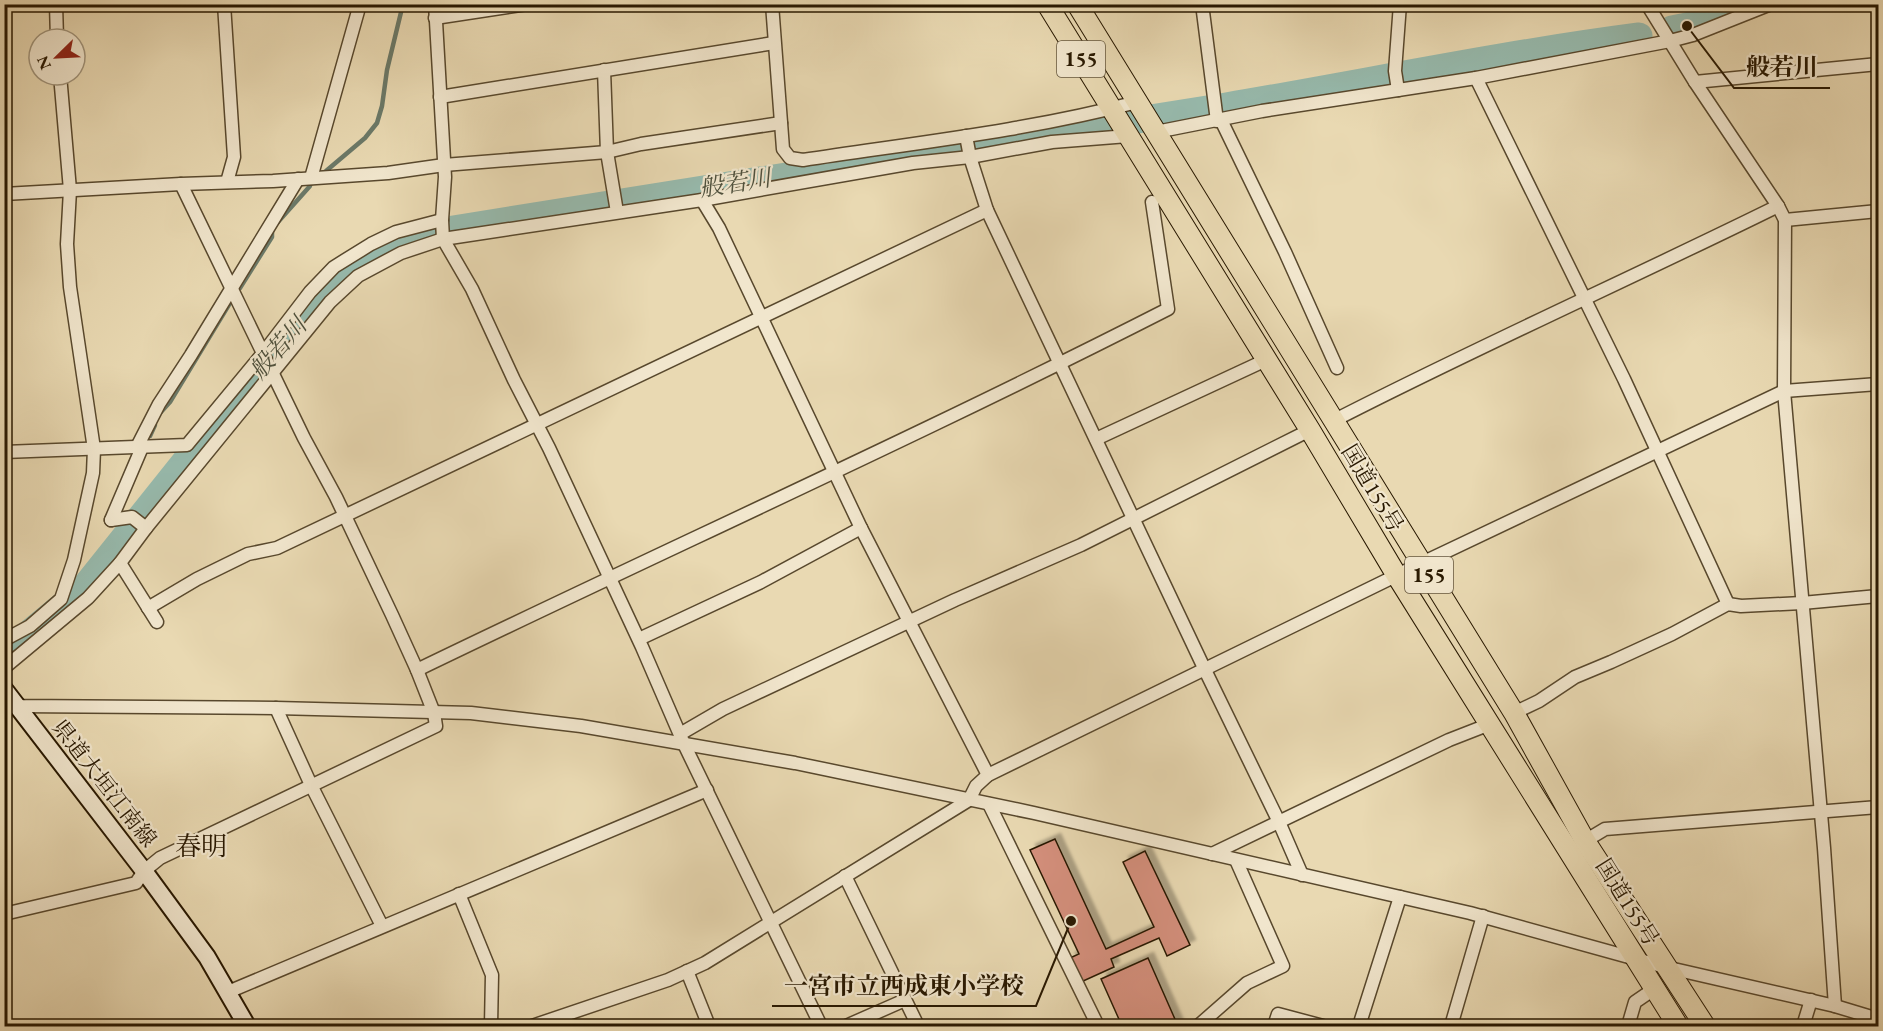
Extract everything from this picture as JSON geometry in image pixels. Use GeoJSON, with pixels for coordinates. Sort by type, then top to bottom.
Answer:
{"type":"FeatureCollection","features":[{"type":"Feature","properties":{"kind":"highway","name":"国道155号"},"geometry":{"type":"LineString","coordinates":[[1047,4],[1310,430],[1397,576],[1678,1026]]}},
{"type":"Feature","properties":{"kind":"highway","name":"国道155号"},"geometry":{"type":"LineString","coordinates":[[1077,4],[1514,713],[1585,841],[1705,1026]]}},
{"type":"Feature","properties":{"kind":"main road","name":"県道大垣江南線"},"geometry":{"type":"LineString","coordinates":[[4,689],[10,704],[144,871],[207,957],[247,1026]]}},
{"type":"Feature","properties":{"kind":"street"},"geometry":{"type":"LineString","coordinates":[[56,4],[57,27]]}},
{"type":"Feature","properties":{"kind":"street"},"geometry":{"type":"LineString","coordinates":[[224,4],[234,157],[226,182]]}},
{"type":"Feature","properties":{"kind":"street"},"geometry":{"type":"LineString","coordinates":[[145,527],[132,517],[111,519],[140,445],[159,404],[231,287],[284,204],[304,179],[360,4]]}},
{"type":"Feature","properties":{"kind":"street"},"geometry":{"type":"LineString","coordinates":[[435,4],[444,165],[442,229],[610,577],[682,739],[821,1026]]}},
{"type":"Feature","properties":{"kind":"street"},"geometry":{"type":"LineString","coordinates":[[435,18],[527,4]]}},
{"type":"Feature","properties":{"kind":"street"},"geometry":{"type":"LineString","coordinates":[[772,4],[783,149],[790,158],[803,160],[967,138],[1062,120],[1119,122]]}},
{"type":"Feature","properties":{"kind":"street"},"geometry":{"type":"LineString","coordinates":[[1202,4],[1218,118],[1285,252],[1337,368]]}},
{"type":"Feature","properties":{"kind":"street"},"geometry":{"type":"LineString","coordinates":[[1397,88],[1395,71],[1400,4]]}},
{"type":"Feature","properties":{"kind":"street"},"geometry":{"type":"LineString","coordinates":[[1647,4],[1785,220],[1784,391],[1821,812],[1835,1006]]}},
{"type":"Feature","properties":{"kind":"street"},"geometry":{"type":"LineString","coordinates":[[4,452],[187,445],[264,354],[310,292],[334,267],[371,244],[396,232],[442,229],[702,200],[913,163],[1052,142],[1119,122],[1146,117],[1218,118],[1397,88],[1476,78],[1670,41],[1693,35],[1771,4]]}},
{"type":"Feature","properties":{"kind":"street"},"geometry":{"type":"LineString","coordinates":[[441,96],[774,43]]}},
{"type":"Feature","properties":{"kind":"street"},"geometry":{"type":"LineString","coordinates":[[1695,82],[1878,64]]}},
{"type":"Feature","properties":{"kind":"street"},"geometry":{"type":"LineString","coordinates":[[604,70],[607,152],[617,210]]}},
{"type":"Feature","properties":{"kind":"street"},"geometry":{"type":"LineString","coordinates":[[1476,78],[1585,299],[1728,604]]}},
{"type":"Feature","properties":{"kind":"street"},"geometry":{"type":"LineString","coordinates":[[4,640],[30,627],[61,599],[76,551],[93,473],[94,449],[70,286],[67,244],[70,190],[61,87]]}},
{"type":"Feature","properties":{"kind":"street"},"geometry":{"type":"LineString","coordinates":[[4,194],[388,173],[444,165],[607,152],[641,144],[781,123]]}},
{"type":"Feature","properties":{"kind":"street"},"geometry":{"type":"LineString","coordinates":[[967,138],[970,156],[987,210],[1279,822],[1302,875]]}},
{"type":"Feature","properties":{"kind":"street"},"geometry":{"type":"LineString","coordinates":[[4,914],[136,883],[144,871],[160,858],[436,726],[434,713],[417,670],[345,517],[304,438],[181,184]]}},
{"type":"Feature","properties":{"kind":"street"},"geometry":{"type":"LineString","coordinates":[[702,200],[719,228],[861,528],[988,775]]}},
{"type":"Feature","properties":{"kind":"street"},"geometry":{"type":"LineString","coordinates":[[417,670],[1060,364],[1168,309],[1152,202]]}},
{"type":"Feature","properties":{"kind":"street"},"geometry":{"type":"LineString","coordinates":[[1333,421],[1403,385],[1778,206]]}},
{"type":"Feature","properties":{"kind":"street"},"geometry":{"type":"LineString","coordinates":[[148,608],[197,579],[248,554],[277,548],[345,517],[987,210]]}},
{"type":"Feature","properties":{"kind":"street"},"geometry":{"type":"LineString","coordinates":[[1785,220],[1878,212]]}},
{"type":"Feature","properties":{"kind":"street"},"geometry":{"type":"LineString","coordinates":[[4,668],[88,598],[120,563],[145,527],[330,302],[358,276],[442,229]]}},
{"type":"Feature","properties":{"kind":"street"},"geometry":{"type":"LineString","coordinates":[[1096,439],[1266,360]]}},
{"type":"Feature","properties":{"kind":"street"},"geometry":{"type":"LineString","coordinates":[[532,1026],[668,980],[705,963],[969,800],[976,786],[988,775],[1422,563],[1784,391],[1878,384]]}},
{"type":"Feature","properties":{"kind":"street"},"geometry":{"type":"LineString","coordinates":[[682,739],[723,709],[908,622],[1081,545],[1310,430]]}},
{"type":"Feature","properties":{"kind":"street"},"geometry":{"type":"LineString","coordinates":[[639,639],[761,582],[861,528]]}},
{"type":"Feature","properties":{"kind":"street"},"geometry":{"type":"LineString","coordinates":[[120,563],[157,622]]}},
{"type":"Feature","properties":{"kind":"street"},"geometry":{"type":"LineString","coordinates":[[1514,713],[1539,701],[1575,677],[1662,639],[1728,604],[1741,606],[1802,603],[1878,596]]}},
{"type":"Feature","properties":{"kind":"street"},"geometry":{"type":"LineString","coordinates":[[10,704],[471,713],[682,739],[989,804],[1483,916],[1665,967],[1811,1000],[1878,1019]]}},
{"type":"Feature","properties":{"kind":"street"},"geometry":{"type":"LineString","coordinates":[[276,708],[311,785],[382,926]]}},
{"type":"Feature","properties":{"kind":"street"},"geometry":{"type":"LineString","coordinates":[[1212,854],[1449,740],[1490,723]]}},
{"type":"Feature","properties":{"kind":"street"},"geometry":{"type":"LineString","coordinates":[[228,992],[707,790]]}},
{"type":"Feature","properties":{"kind":"street"},"geometry":{"type":"LineString","coordinates":[[989,804],[1098,1026]]}},
{"type":"Feature","properties":{"kind":"street"},"geometry":{"type":"LineString","coordinates":[[1585,841],[1605,829],[1878,807]]}},
{"type":"Feature","properties":{"kind":"street"},"geometry":{"type":"LineString","coordinates":[[1198,1026],[1247,983],[1283,966],[1236,860]]}},
{"type":"Feature","properties":{"kind":"street"},"geometry":{"type":"LineString","coordinates":[[845,876],[918,1026]]}},
{"type":"Feature","properties":{"kind":"street"},"geometry":{"type":"LineString","coordinates":[[459,894],[492,975],[491,1026]]}},
{"type":"Feature","properties":{"kind":"street"},"geometry":{"type":"LineString","coordinates":[[1359,1026],[1400,897]]}},
{"type":"Feature","properties":{"kind":"street"},"geometry":{"type":"LineString","coordinates":[[1451,1026],[1483,916]]}},
{"type":"Feature","properties":{"kind":"street"},"geometry":{"type":"LineString","coordinates":[[687,971],[709,1026]]}},
{"type":"Feature","properties":{"kind":"street"},"geometry":{"type":"LineString","coordinates":[[1628,1026],[1635,1002],[1654,988]]}},
{"type":"Feature","properties":{"kind":"street"},"geometry":{"type":"LineString","coordinates":[[846,1026],[905,1000]]}},
{"type":"Feature","properties":{"kind":"street"},"geometry":{"type":"LineString","coordinates":[[1803,1026],[1811,1000]]}},
{"type":"Feature","properties":{"kind":"street"},"geometry":{"type":"LineString","coordinates":[[1274,1026],[1278,1014],[1323,1026]]}},
{"type":"Feature","properties":{"kind":"building"},"geometry":{"type":"Polygon","coordinates":[[[1055,839],[1106,949],[1154,927],[1123,862],[1145,851],[1190,945],[1167,956],[1159,938],[1111,959],[1114,967],[1081,982],[1070,958],[1079,954],[1030,850],[1055,839]]]}},
{"type":"Feature","properties":{"kind":"building"},"geometry":{"type":"Polygon","coordinates":[[[1148,958],[1178,1026],[1122,1026],[1101,979],[1148,958]]]}},
{"type":"Feature","properties":{"kind":"waterway"},"geometry":{"type":"LineString","coordinates":[[326,171],[365,138],[377,123],[403,4]]}},
{"type":"Feature","properties":{"kind":"waterway","name":"般若川"},"geometry":{"type":"LineString","coordinates":[[1672,29],[1687,26],[1744,4]]}},
{"type":"Feature","properties":{"kind":"waterway","name":"般若川"},"geometry":{"type":"LineString","coordinates":[[4,654],[84,588],[251,379],[331,287],[365,260],[394,245],[443,228],[447,230],[1226,106],[1483,60],[1639,36]]}},
{"type":"Feature","properties":{"kind":"waterway"},"geometry":{"type":"LineString","coordinates":[[278,222],[310,186]]}},
{"type":"Feature","properties":{"kind":"waterway"},"geometry":{"type":"LineString","coordinates":[[240,288],[272,237],[272,228]]}},
{"type":"Feature","properties":{"kind":"waterway"},"geometry":{"type":"LineString","coordinates":[[161,412],[170,402],[230,303]]}},
{"type":"Feature","properties":{"kind":"waterway"},"geometry":{"type":"LineString","coordinates":[[150,436],[155,425]]}},
{"type":"Feature","properties":{"kind":"place","name":"般若川"},"geometry":{"type":"Point","coordinates":[1687,26]}},
{"type":"Feature","properties":{"kind":"place","name":"一宮市立西成東小学校"},"geometry":{"type":"Point","coordinates":[1071,921]}},
{"type":"Feature","properties":{"kind":"district","name":"春明"},"geometry":{"type":"Point","coordinates":[201,846]}}]}
